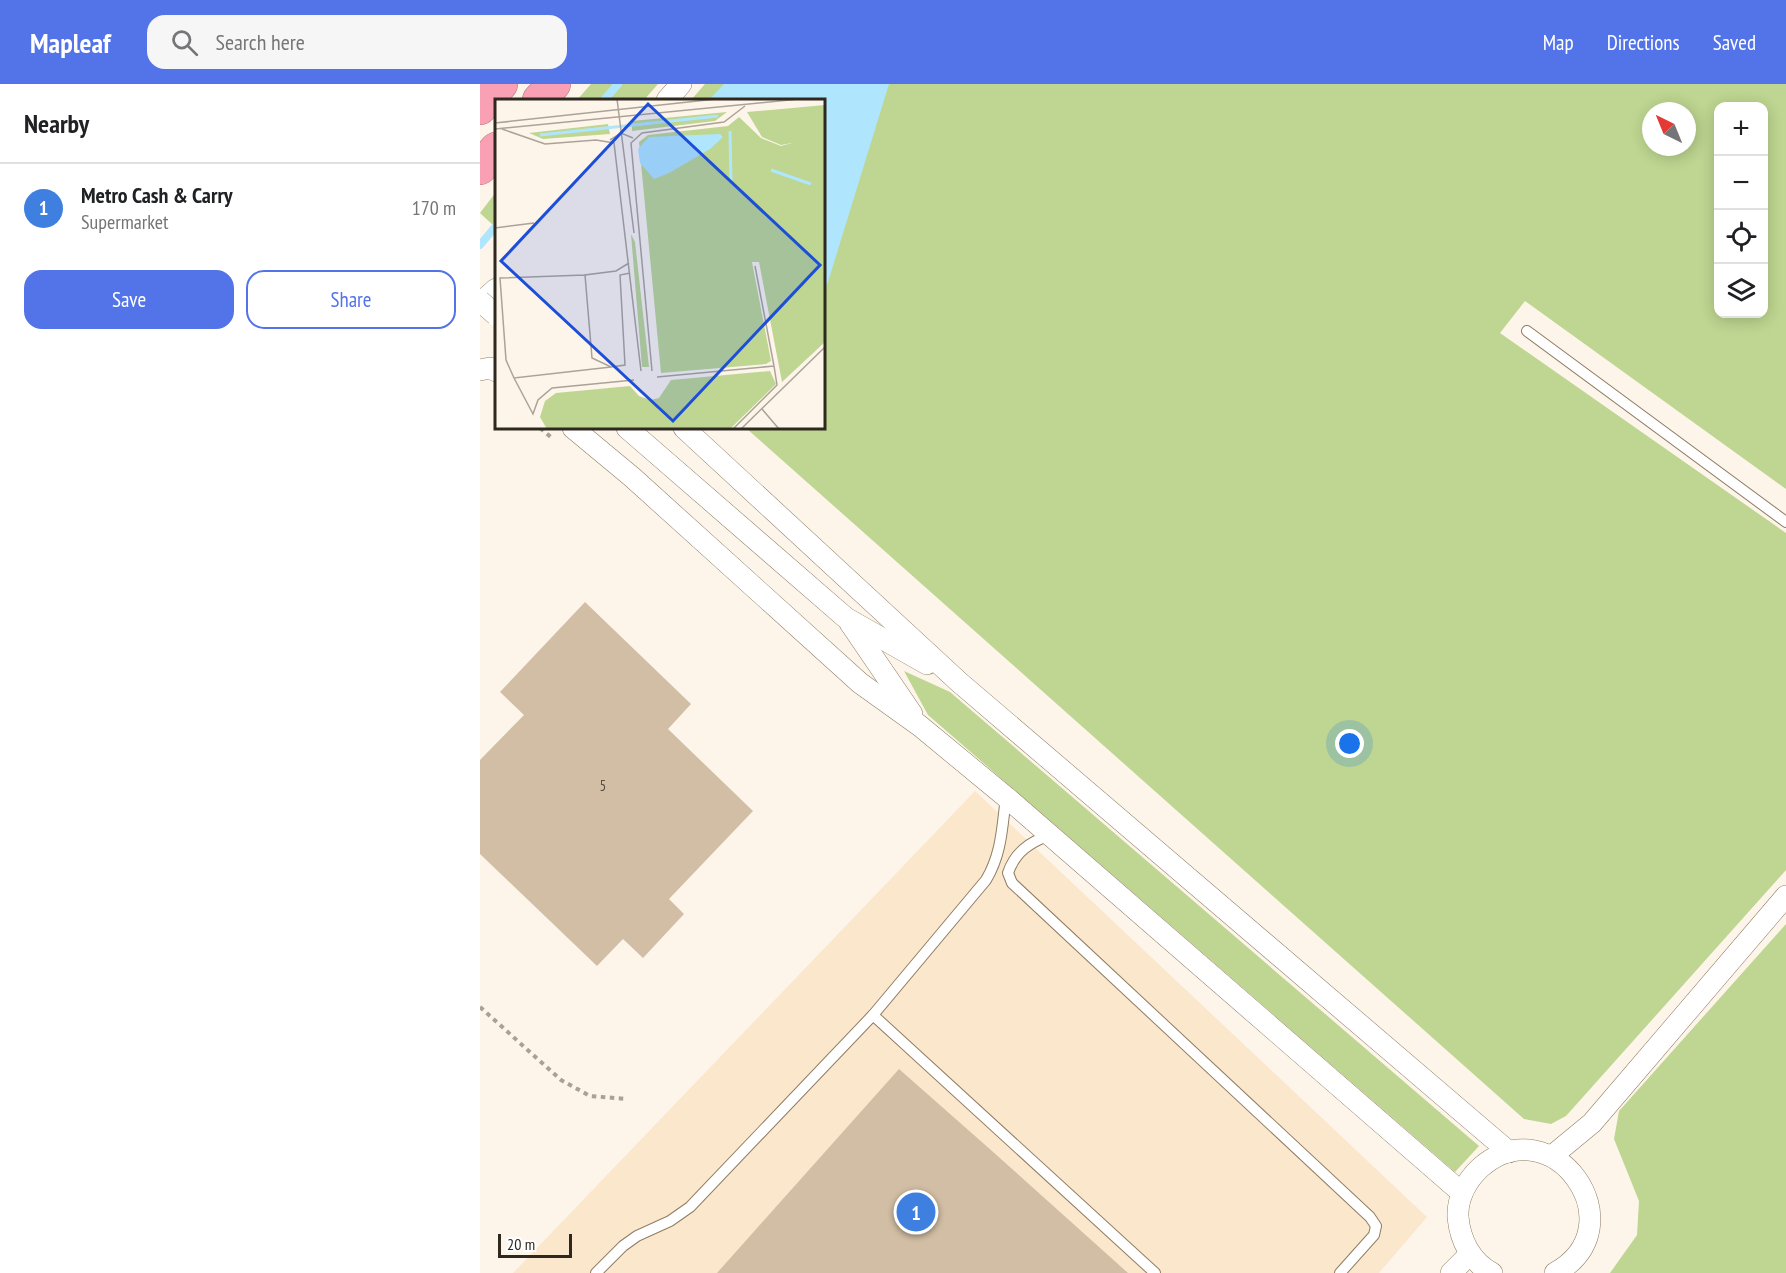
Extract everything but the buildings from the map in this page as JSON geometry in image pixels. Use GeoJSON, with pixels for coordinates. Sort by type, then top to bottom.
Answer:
{"type":"FeatureCollection","features":[{"type":"Feature","properties":{"kind":"highway"},"geometry":{"type":"LineString","coordinates":[[480,108],[501,84]]}},
{"type":"Feature","properties":{"kind":"highway"},"geometry":{"type":"LineString","coordinates":[[540,99],[554,84]]}},
{"type":"Feature","properties":{"kind":"highway"},"geometry":{"type":"LineString","coordinates":[[480,168],[495,150]]}},
{"type":"Feature","properties":{"kind":"street"},"geometry":{"type":"LineString","coordinates":[[668,99],[681,84]]}},
{"type":"Feature","properties":{"kind":"street"},"geometry":{"type":"LineString","coordinates":[[495,290],[480,302],[495,314]]}},
{"type":"Feature","properties":{"kind":"street"},"geometry":{"type":"LineString","coordinates":[[480,370],[490,368],[495,370]]}},
{"type":"Feature","properties":{"kind":"street"},"geometry":{"type":"LineString","coordinates":[[574,429],[632,477],[860,683],[920,726],[1006,797],[1462,1193]]}},
{"type":"Feature","properties":{"kind":"street"},"geometry":{"type":"LineString","coordinates":[[628,429],[846,618],[958,682]]}},
{"type":"Feature","properties":{"kind":"street"},"geometry":{"type":"LineString","coordinates":[[685,429],[958,682],[1509,1152]]}},
{"type":"Feature","properties":{"kind":"street"},"geometry":{"type":"LineString","coordinates":[[846,618],[920,726]]}},
{"type":"Feature","properties":{"kind":"street"},"geometry":{"type":"LineString","coordinates":[[1552,1156],[1592,1123],[1786,896]]}},
{"type":"Feature","properties":{"kind":"street"},"geometry":{"type":"LineString","coordinates":[[1492,1273],[1470,1254],[1461,1235],[1458,1214],[1462,1193],[1473,1175],[1488,1161],[1509,1152],[1531,1150],[1552,1156],[1570,1169],[1583,1187],[1590,1208],[1588,1230],[1580,1251],[1565,1267],[1555,1273]]}},
{"type":"Feature","properties":{"kind":"street"},"geometry":{"type":"LineString","coordinates":[[1451,1273],[1470,1254]]}},
{"type":"Feature","properties":{"kind":"lane"},"geometry":{"type":"LineString","coordinates":[[1527,331],[1786,522]]}},
{"type":"Feature","properties":{"kind":"lane"},"geometry":{"type":"LineString","coordinates":[[596,1273],[623,1246],[637,1236],[670,1221],[690,1207],[873,1015],[986,880],[995,864],[1000,848],[1006,797]]}},
{"type":"Feature","properties":{"kind":"lane"},"geometry":{"type":"LineString","coordinates":[[1050,835],[1032,841],[1011,863],[1008,873],[1012,883],[1370,1217],[1376,1226],[1374,1235],[1340,1273]]}},
{"type":"Feature","properties":{"kind":"lane"},"geometry":{"type":"LineString","coordinates":[[873,1015],[1155,1273]]}},
{"type":"Feature","properties":{"kind":"path"},"geometry":{"type":"LineString","coordinates":[[541,429],[552,438]]}},
{"type":"Feature","properties":{"kind":"path"},"geometry":{"type":"LineString","coordinates":[[480,1007],[561,1080],[590,1096],[627,1100]]}},
{"type":"Feature","properties":{"kind":"shaded area"},"geometry":{"type":"Polygon","coordinates":[[[975,791],[1427,1217],[1379,1273],[513,1273],[975,791]]]}},
{"type":"Feature","properties":{"kind":"green space"},"geometry":{"type":"Polygon","coordinates":[[[591,84],[658,84],[645,99],[578,99],[591,84]]]}},
{"type":"Feature","properties":{"kind":"green space"},"geometry":{"type":"Polygon","coordinates":[[[705,84],[1786,84],[1786,489],[1525,301],[1500,333],[1786,533],[1786,870],[1566,1116],[1551,1124],[1524,1119],[747,429],[825,429],[825,99],[692,99],[705,84]]]}},
{"type":"Feature","properties":{"kind":"green space"},"geometry":{"type":"Polygon","coordinates":[[[495,193],[495,227],[480,213],[495,193]]]}},
{"type":"Feature","properties":{"kind":"green space"},"geometry":{"type":"Polygon","coordinates":[[[904,671],[950,692],[1479,1146],[1455,1172],[928,715],[904,671]]]}},
{"type":"Feature","properties":{"kind":"green space"},"geometry":{"type":"Polygon","coordinates":[[[1786,924],[1786,1273],[1610,1273],[1637,1235],[1639,1201],[1614,1139],[1619,1111],[1786,924]]]}},
{"type":"Feature","properties":{"kind":"water"},"geometry":{"type":"Polygon","coordinates":[[[724,84],[889,84],[825,289],[825,99],[710,99],[724,84]]]}},
{"type":"Feature","properties":{"kind":"waterway"},"geometry":{"type":"LineString","coordinates":[[605,99],[618,84]]}},
{"type":"Feature","properties":{"kind":"waterway"},"geometry":{"type":"LineString","coordinates":[[480,245],[495,227]]}},
{"type":"Feature","properties":{"kind":"place","name":"Metro Cash & Carry"},"geometry":{"type":"Point","coordinates":[916,1212]}}]}
